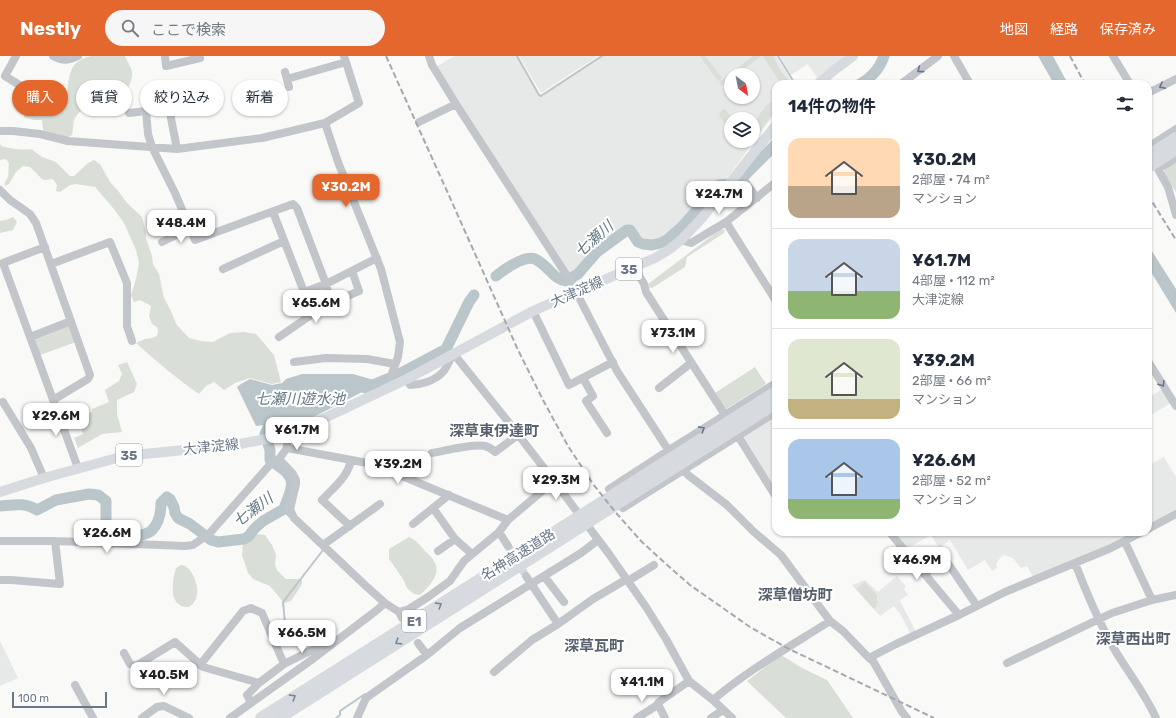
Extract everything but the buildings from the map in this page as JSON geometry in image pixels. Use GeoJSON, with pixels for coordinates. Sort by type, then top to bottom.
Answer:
{"type":"FeatureCollection","features":[{"type":"Feature","properties":{"kind":"highway"},"geometry":{"type":"LineString","coordinates":[[1152,153],[1176,138]]}},
{"type":"Feature","properties":{"kind":"highway"},"geometry":{"type":"LineString","coordinates":[[1153,168],[1176,149]]}},
{"type":"Feature","properties":{"kind":"highway","name":"名神高速道路"},"geometry":{"type":"LineString","coordinates":[[279,718],[772,395]]}},
{"type":"Feature","properties":{"kind":"highway","name":"名神高速道路"},"geometry":{"type":"LineString","coordinates":[[260,718],[772,405]]}},
{"type":"Feature","properties":{"kind":"main road"},"geometry":{"type":"LineString","coordinates":[[822,80],[853,56]]}},
{"type":"Feature","properties":{"kind":"main road","name":"大津淀線"},"geometry":{"type":"LineString","coordinates":[[511,323],[533,311],[634,268],[670,249],[702,218],[726,187],[739,177],[772,132]]}},
{"type":"Feature","properties":{"kind":"main road","name":"大津淀線"},"geometry":{"type":"LineString","coordinates":[[0,492],[78,468],[134,455],[235,445],[287,435],[302,429],[392,381],[407,379],[498,330]]}},
{"type":"Feature","properties":{"kind":"street"},"geometry":{"type":"LineString","coordinates":[[12,80],[5,76],[16,56]]}},
{"type":"Feature","properties":{"kind":"street"},"geometry":{"type":"LineString","coordinates":[[53,56],[59,59],[71,60],[78,56]]}},
{"type":"Feature","properties":{"kind":"street"},"geometry":{"type":"LineString","coordinates":[[165,56],[166,66],[200,58]]}},
{"type":"Feature","properties":{"kind":"street"},"geometry":{"type":"LineString","coordinates":[[429,56],[432,65],[456,104],[569,280],[613,362],[668,450],[688,475],[727,505],[754,532],[781,555],[830,622],[843,631],[875,664],[902,712],[907,718]]}},
{"type":"Feature","properties":{"kind":"street"},"geometry":{"type":"LineString","coordinates":[[906,80],[938,56]]}},
{"type":"Feature","properties":{"kind":"street"},"geometry":{"type":"LineString","coordinates":[[954,56],[968,80]]}},
{"type":"Feature","properties":{"kind":"street"},"geometry":{"type":"LineString","coordinates":[[1113,56],[1128,80]]}},
{"type":"Feature","properties":{"kind":"street"},"geometry":{"type":"LineString","coordinates":[[0,131],[40,134],[68,141],[177,149],[262,138],[325,123],[359,103],[345,59],[287,79]]}},
{"type":"Feature","properties":{"kind":"street"},"geometry":{"type":"LineString","coordinates":[[1152,91],[1176,79]]}},
{"type":"Feature","properties":{"kind":"street"},"geometry":{"type":"LineString","coordinates":[[420,122],[456,104]]}},
{"type":"Feature","properties":{"kind":"street"},"geometry":{"type":"LineString","coordinates":[[146,116],[148,134],[152,147],[196,240],[293,204],[297,208],[326,284],[331,303],[359,291],[352,271]]}},
{"type":"Feature","properties":{"kind":"street"},"geometry":{"type":"LineString","coordinates":[[171,116],[177,149]]}},
{"type":"Feature","properties":{"kind":"street"},"geometry":{"type":"LineString","coordinates":[[325,123],[338,162],[381,269],[400,342],[392,381]]}},
{"type":"Feature","properties":{"kind":"street"},"geometry":{"type":"LineString","coordinates":[[1152,144],[1176,129]]}},
{"type":"Feature","properties":{"kind":"street"},"geometry":{"type":"LineString","coordinates":[[1176,158],[1153,168],[1168,187],[1176,215]]}},
{"type":"Feature","properties":{"kind":"street"},"geometry":{"type":"LineString","coordinates":[[739,177],[756,198]]}},
{"type":"Feature","properties":{"kind":"street"},"geometry":{"type":"LineString","coordinates":[[681,240],[691,243],[726,222],[772,185]]}},
{"type":"Feature","properties":{"kind":"street"},"geometry":{"type":"LineString","coordinates":[[0,190],[10,200],[30,214],[36,224],[90,375],[88,379],[53,400]]}},
{"type":"Feature","properties":{"kind":"street"},"geometry":{"type":"LineString","coordinates":[[273,212],[304,292],[311,315],[279,337]]}},
{"type":"Feature","properties":{"kind":"street"},"geometry":{"type":"LineString","coordinates":[[726,222],[772,295]]}},
{"type":"Feature","properties":{"kind":"street"},"geometry":{"type":"LineString","coordinates":[[162,242],[190,228]]}},
{"type":"Feature","properties":{"kind":"street"},"geometry":{"type":"LineString","coordinates":[[223,269],[284,241]]}},
{"type":"Feature","properties":{"kind":"street"},"geometry":{"type":"LineString","coordinates":[[50,264],[110,242],[127,283],[127,326],[132,341]]}},
{"type":"Feature","properties":{"kind":"street"},"geometry":{"type":"LineString","coordinates":[[45,247],[3,263],[78,468]]}},
{"type":"Feature","properties":{"kind":"street"},"geometry":{"type":"LineString","coordinates":[[304,292],[326,284],[377,258]]}},
{"type":"Feature","properties":{"kind":"street"},"geometry":{"type":"LineString","coordinates":[[634,268],[644,284],[646,292],[725,415]]}},
{"type":"Feature","properties":{"kind":"street"},"geometry":{"type":"LineString","coordinates":[[533,311],[569,385],[613,362]]}},
{"type":"Feature","properties":{"kind":"street"},"geometry":{"type":"LineString","coordinates":[[30,337],[71,321]]}},
{"type":"Feature","properties":{"kind":"street"},"geometry":{"type":"LineString","coordinates":[[453,354],[554,481],[627,580],[666,639],[689,681],[713,700],[732,718]]}},
{"type":"Feature","properties":{"kind":"street"},"geometry":{"type":"LineString","coordinates":[[294,362],[326,358],[367,358],[395,364]]}},
{"type":"Feature","properties":{"kind":"street"},"geometry":{"type":"LineString","coordinates":[[658,388],[691,363]]}},
{"type":"Feature","properties":{"kind":"street"},"geometry":{"type":"LineString","coordinates":[[1152,367],[1176,406]]}},
{"type":"Feature","properties":{"kind":"street"},"geometry":{"type":"LineString","coordinates":[[583,378],[593,396],[586,401],[607,433]]}},
{"type":"Feature","properties":{"kind":"street"},"geometry":{"type":"LineString","coordinates":[[609,489],[668,450],[772,386]]}},
{"type":"Feature","properties":{"kind":"street"},"geometry":{"type":"LineString","coordinates":[[3,402],[31,448],[44,478]]}},
{"type":"Feature","properties":{"kind":"street"},"geometry":{"type":"LineString","coordinates":[[623,508],[772,415]]}},
{"type":"Feature","properties":{"kind":"street"},"geometry":{"type":"LineString","coordinates":[[0,541],[56,541],[185,546],[193,544],[207,536],[287,448],[287,435]]}},
{"type":"Feature","properties":{"kind":"street"},"geometry":{"type":"LineString","coordinates":[[432,453],[484,445],[491,448],[495,452],[518,435]]}},
{"type":"Feature","properties":{"kind":"street"},"geometry":{"type":"LineString","coordinates":[[738,436],[772,491]]}},
{"type":"Feature","properties":{"kind":"street"},"geometry":{"type":"LineString","coordinates":[[287,448],[373,464],[508,520]]}},
{"type":"Feature","properties":{"kind":"street"},"geometry":{"type":"LineString","coordinates":[[350,526],[322,500],[346,474],[352,460]]}},
{"type":"Feature","properties":{"kind":"street"},"geometry":{"type":"LineString","coordinates":[[274,461],[293,474],[296,480],[290,510],[294,518],[323,544],[343,568],[401,615],[450,581],[464,561],[499,532],[508,520],[554,481]]}},
{"type":"Feature","properties":{"kind":"street"},"geometry":{"type":"LineString","coordinates":[[413,524],[450,495]]}},
{"type":"Feature","properties":{"kind":"street"},"geometry":{"type":"LineString","coordinates":[[323,544],[380,504]]}},
{"type":"Feature","properties":{"kind":"street"},"geometry":{"type":"LineString","coordinates":[[433,508],[455,539],[472,554]]}},
{"type":"Feature","properties":{"kind":"street"},"geometry":{"type":"LineString","coordinates":[[1152,527],[1176,514]]}},
{"type":"Feature","properties":{"kind":"street"},"geometry":{"type":"LineString","coordinates":[[499,532],[508,546]]}},
{"type":"Feature","properties":{"kind":"street"},"geometry":{"type":"LineString","coordinates":[[893,536],[959,615]]}},
{"type":"Feature","properties":{"kind":"street"},"geometry":{"type":"LineString","coordinates":[[869,658],[1005,592],[1125,542],[1135,536]]}},
{"type":"Feature","properties":{"kind":"street"},"geometry":{"type":"LineString","coordinates":[[438,551],[455,539]]}},
{"type":"Feature","properties":{"kind":"street"},"geometry":{"type":"LineString","coordinates":[[356,718],[366,698],[427,655],[460,628],[581,553],[598,540]]}},
{"type":"Feature","properties":{"kind":"street"},"geometry":{"type":"LineString","coordinates":[[0,580],[60,584],[56,541]]}},
{"type":"Feature","properties":{"kind":"street"},"geometry":{"type":"LineString","coordinates":[[1125,542],[1152,600]]}},
{"type":"Feature","properties":{"kind":"street"},"geometry":{"type":"LineString","coordinates":[[924,574],[945,559],[977,606]]}},
{"type":"Feature","properties":{"kind":"street"},"geometry":{"type":"LineString","coordinates":[[1075,563],[1098,620],[1120,659],[1149,703],[1156,718]]}},
{"type":"Feature","properties":{"kind":"street"},"geometry":{"type":"LineString","coordinates":[[494,672],[532,640],[558,624],[593,599],[654,565]]}},
{"type":"Feature","properties":{"kind":"street"},"geometry":{"type":"LineString","coordinates":[[526,576],[558,624]]}},
{"type":"Feature","properties":{"kind":"street"},"geometry":{"type":"LineString","coordinates":[[544,576],[564,602]]}},
{"type":"Feature","properties":{"kind":"street"},"geometry":{"type":"LineString","coordinates":[[1007,663],[1112,613],[1152,600],[1176,595]]}},
{"type":"Feature","properties":{"kind":"street"},"geometry":{"type":"LineString","coordinates":[[230,718],[385,603]]}},
{"type":"Feature","properties":{"kind":"street"},"geometry":{"type":"LineString","coordinates":[[200,665],[243,611],[251,608],[262,613],[284,664]]}},
{"type":"Feature","properties":{"kind":"street"},"geometry":{"type":"LineString","coordinates":[[713,700],[726,689],[787,648],[830,622]]}},
{"type":"Feature","properties":{"kind":"street"},"geometry":{"type":"LineString","coordinates":[[251,703],[247,695],[284,664],[330,641],[337,640]]}},
{"type":"Feature","properties":{"kind":"street"},"geometry":{"type":"LineString","coordinates":[[124,653],[130,664],[136,666],[175,642],[203,667],[259,684]]}},
{"type":"Feature","properties":{"kind":"street"},"geometry":{"type":"LineString","coordinates":[[418,643],[427,655]]}},
{"type":"Feature","properties":{"kind":"street"},"geometry":{"type":"LineString","coordinates":[[637,718],[689,681]]}},
{"type":"Feature","properties":{"kind":"street"},"geometry":{"type":"LineString","coordinates":[[75,685],[93,718]]}},
{"type":"Feature","properties":{"kind":"street"},"geometry":{"type":"LineString","coordinates":[[658,704],[665,718]]}},
{"type":"Feature","properties":{"kind":"street"},"geometry":{"type":"LineString","coordinates":[[142,718],[157,707],[164,706],[189,718]]}},
{"type":"Feature","properties":{"kind":"street"},"geometry":{"type":"LineString","coordinates":[[711,718],[723,710]]}},
{"type":"Feature","properties":{"kind":"shaded area"},"geometry":{"type":"Polygon","coordinates":[[[92,56],[125,56],[131,69],[131,80],[76,80],[77,116],[74,120],[72,135],[65,139],[54,136],[43,130],[42,120],[34,120],[24,117],[68,116],[69,77],[75,64],[92,56]]]}},
{"type":"Feature","properties":{"kind":"shaded area"},"geometry":{"type":"Polygon","coordinates":[[[456,56],[517,56],[540,95],[600,56],[776,56],[791,80],[772,80],[772,117],[760,134],[760,112],[724,112],[724,148],[749,148],[730,174],[722,182],[717,183],[714,186],[679,228],[665,239],[643,243],[632,230],[626,229],[597,248],[577,273],[571,277],[436,67],[456,56]]]}},
{"type":"Feature","properties":{"kind":"shaded area"},"geometry":{"type":"Polygon","coordinates":[[[519,56],[598,56],[541,93],[519,56]]]}},
{"type":"Feature","properties":{"kind":"shaded area"},"geometry":{"type":"Polygon","coordinates":[[[700,56],[705,56],[722,78],[718,81],[700,56]]]}},
{"type":"Feature","properties":{"kind":"shaded area"},"geometry":{"type":"Polygon","coordinates":[[[753,56],[761,56],[745,68],[737,68],[753,56]]]}},
{"type":"Feature","properties":{"kind":"shaded area"},"geometry":{"type":"Polygon","coordinates":[[[763,56],[773,56],[782,73],[788,80],[778,80],[763,56]]]}},
{"type":"Feature","properties":{"kind":"shaded area"},"geometry":{"type":"Polygon","coordinates":[[[780,56],[844,56],[817,78],[808,64],[791,75],[780,56]]]}},
{"type":"Feature","properties":{"kind":"shaded area"},"geometry":{"type":"Polygon","coordinates":[[[724,78],[724,84],[722,86],[719,82],[724,78]]]}},
{"type":"Feature","properties":{"kind":"shaded area"},"geometry":{"type":"Polygon","coordinates":[[[772,101],[772,115],[760,131],[760,115],[764,108],[772,101]]]}},
{"type":"Feature","properties":{"kind":"shaded area"},"geometry":{"type":"Polygon","coordinates":[[[725,109],[727,112],[724,112],[724,122],[719,115],[721,111],[725,109]]]}},
{"type":"Feature","properties":{"kind":"shaded area"},"geometry":{"type":"Polygon","coordinates":[[[0,143],[1,146],[8,148],[31,149],[42,157],[56,162],[70,176],[74,176],[88,163],[94,160],[100,164],[110,182],[127,203],[142,217],[153,264],[159,274],[164,298],[176,324],[189,338],[201,341],[213,342],[230,333],[244,332],[256,334],[274,355],[281,382],[272,384],[250,378],[235,383],[224,390],[214,382],[206,386],[199,394],[159,363],[136,343],[157,336],[158,331],[157,327],[152,324],[149,316],[151,306],[140,300],[134,302],[131,295],[139,263],[136,250],[124,223],[114,209],[95,187],[76,184],[70,185],[60,192],[56,191],[57,185],[53,179],[42,179],[30,167],[23,166],[16,172],[9,184],[5,186],[9,164],[7,160],[0,160],[0,143]]]}},
{"type":"Feature","properties":{"kind":"shaded area"},"geometry":{"type":"Polygon","coordinates":[[[1176,162],[1176,192],[1164,173],[1165,169],[1176,162]]]}},
{"type":"Feature","properties":{"kind":"shaded area"},"geometry":{"type":"Polygon","coordinates":[[[13,217],[17,222],[13,230],[0,233],[0,221],[13,217]]]}},
{"type":"Feature","properties":{"kind":"shaded area"},"geometry":{"type":"Polygon","coordinates":[[[721,229],[725,230],[724,233],[687,257],[685,267],[652,288],[649,287],[648,284],[721,229]]]}},
{"type":"Feature","properties":{"kind":"shaded area"},"geometry":{"type":"Polygon","coordinates":[[[66,326],[70,327],[76,342],[40,355],[35,340],[37,336],[66,326]]]}},
{"type":"Feature","properties":{"kind":"shaded area"},"geometry":{"type":"Polygon","coordinates":[[[127,362],[137,384],[134,392],[117,400],[117,414],[122,432],[102,434],[78,448],[74,438],[83,434],[81,427],[84,423],[82,416],[92,412],[92,409],[109,402],[105,390],[119,381],[122,374],[118,365],[127,362]]]}},
{"type":"Feature","properties":{"kind":"shaded area"},"geometry":{"type":"Polygon","coordinates":[[[755,367],[766,384],[726,409],[715,393],[755,367]]]}},
{"type":"Feature","properties":{"kind":"shaded area"},"geometry":{"type":"Polygon","coordinates":[[[1162,389],[1171,403],[1152,415],[1152,395],[1162,389]]]}},
{"type":"Feature","properties":{"kind":"shaded area"},"geometry":{"type":"Polygon","coordinates":[[[772,418],[772,488],[742,437],[772,418]]]}},
{"type":"Feature","properties":{"kind":"shaded area"},"geometry":{"type":"Polygon","coordinates":[[[1164,457],[1176,477],[1176,509],[1152,523],[1152,464],[1164,457]]]}},
{"type":"Feature","properties":{"kind":"shaded area"},"geometry":{"type":"Polygon","coordinates":[[[254,534],[265,535],[272,545],[276,555],[275,565],[277,570],[286,579],[302,579],[302,584],[291,601],[284,603],[270,586],[253,579],[248,573],[242,555],[243,542],[254,534]]]}},
{"type":"Feature","properties":{"kind":"shaded area"},"geometry":{"type":"Polygon","coordinates":[[[896,536],[929,536],[906,549],[896,536]]]}},
{"type":"Feature","properties":{"kind":"shaded area"},"geometry":{"type":"Polygon","coordinates":[[[932,536],[1128,536],[1033,577],[1027,566],[1021,568],[1013,558],[1004,555],[997,562],[997,568],[992,571],[985,560],[968,570],[950,540],[939,548],[932,536]]]}},
{"type":"Feature","properties":{"kind":"shaded area"},"geometry":{"type":"Polygon","coordinates":[[[409,537],[418,543],[430,556],[436,567],[433,580],[420,595],[414,594],[407,588],[403,579],[389,559],[389,549],[409,537]]]}},
{"type":"Feature","properties":{"kind":"shaded area"},"geometry":{"type":"Polygon","coordinates":[[[181,565],[188,568],[194,576],[197,586],[196,598],[189,607],[182,606],[177,602],[173,593],[173,582],[176,568],[181,565]]]}},
{"type":"Feature","properties":{"kind":"shaded area"},"geometry":{"type":"Polygon","coordinates":[[[897,576],[906,586],[904,589],[908,595],[900,600],[916,632],[911,635],[901,615],[894,606],[880,616],[852,585],[865,580],[878,592],[897,576]]]}},
{"type":"Feature","properties":{"kind":"shaded area"},"geometry":{"type":"Polygon","coordinates":[[[865,582],[877,595],[878,602],[874,609],[856,589],[865,582]]]}},
{"type":"Feature","properties":{"kind":"shaded area"},"geometry":{"type":"Polygon","coordinates":[[[0,641],[18,678],[0,686],[0,641]]]}},
{"type":"Feature","properties":{"kind":"shaded area"},"geometry":{"type":"Polygon","coordinates":[[[781,655],[802,668],[827,680],[853,718],[786,718],[747,681],[781,655]]]}},
{"type":"Feature","properties":{"kind":"water"},"geometry":{"type":"Polygon","coordinates":[[[1038,56],[1053,56],[1066,80],[1052,80],[1038,56]]]}},
{"type":"Feature","properties":{"kind":"water"},"geometry":{"type":"Polygon","coordinates":[[[1152,251],[1176,289],[1176,313],[1152,274],[1152,251]]]}},
{"type":"Feature","properties":{"kind":"water","name":"七瀬川遊水池"},"geometry":{"type":"Polygon","coordinates":[[[302,374],[353,374],[377,381],[379,387],[366,390],[308,420],[281,424],[273,431],[265,425],[256,426],[237,387],[250,379],[272,385],[282,383],[286,379],[302,374]]]}},
{"type":"Feature","properties":{"kind":"waterway"},"geometry":{"type":"LineString","coordinates":[[517,56],[539,95],[541,96],[602,56]]}},
{"type":"Feature","properties":{"kind":"waterway"},"geometry":{"type":"LineString","coordinates":[[778,56],[793,80]]}},
{"type":"Feature","properties":{"kind":"waterway","name":"七瀬川"},"geometry":{"type":"LineString","coordinates":[[866,80],[875,72],[884,56]]}},
{"type":"Feature","properties":{"kind":"waterway","name":"七瀬川"},"geometry":{"type":"LineString","coordinates":[[496,276],[515,263],[531,258],[537,260],[560,279],[566,281],[578,274],[597,252],[627,230],[630,230],[638,242],[643,244],[652,245],[661,243],[667,240],[682,227],[719,185],[737,183],[772,148]]}},
{"type":"Feature","properties":{"kind":"waterway","name":"七瀬川"},"geometry":{"type":"LineString","coordinates":[[365,388],[397,375],[446,349],[469,302],[474,295]]}},
{"type":"Feature","properties":{"kind":"waterway","name":"七瀬川"},"geometry":{"type":"LineString","coordinates":[[0,506],[23,505],[37,510],[56,500],[89,494],[98,495],[106,501],[106,533],[109,536],[125,538],[150,532],[159,517],[161,503],[167,497],[170,499],[178,518],[190,524],[211,540],[218,542],[244,539],[249,536],[263,521],[284,509],[290,493],[292,483],[291,479],[282,468],[270,460],[270,450],[265,434],[271,422],[278,418]]}},
{"type":"Feature","properties":{"kind":"waterway"},"geometry":{"type":"LineString","coordinates":[[284,509],[290,517]]}},
{"type":"Feature","properties":{"kind":"waterway"},"geometry":{"type":"LineString","coordinates":[[303,652],[285,623],[283,602],[323,550]]}},
{"type":"Feature","properties":{"kind":"waterway"},"geometry":{"type":"LineString","coordinates":[[336,718],[340,715],[340,711],[365,694]]}},
{"type":"Feature","properties":{"kind":"tunnel"},"geometry":{"type":"LineString","coordinates":[[498,330],[511,323]]}},
{"type":"Feature","properties":{"kind":"tunnel"},"geometry":{"type":"LineString","coordinates":[[508,546],[526,576]]}},
{"type":"Feature","properties":{"kind":"railway"},"geometry":{"type":"LineString","coordinates":[[386,56],[518,350],[543,400],[568,446],[593,484],[617,514],[642,542],[690,585],[750,627],[787,648],[934,718]]}},
{"type":"Feature","properties":{"kind":"railway"},"geometry":{"type":"LineString","coordinates":[[1070,56],[1083,80]]}},
{"type":"Feature","properties":{"kind":"railway"},"geometry":{"type":"LineString","coordinates":[[1152,201],[1176,240]]}},
{"type":"Feature","properties":{"kind":"district","name":"深草東伊達町"},"geometry":{"type":"Point","coordinates":[494,431]}},
{"type":"Feature","properties":{"kind":"district","name":"深草僧坊町"},"geometry":{"type":"Point","coordinates":[795,595]}},
{"type":"Feature","properties":{"kind":"district","name":"深草西出町"},"geometry":{"type":"Point","coordinates":[1133,639]}},
{"type":"Feature","properties":{"kind":"district","name":"深草瓦町"},"geometry":{"type":"Point","coordinates":[594,646]}}]}
